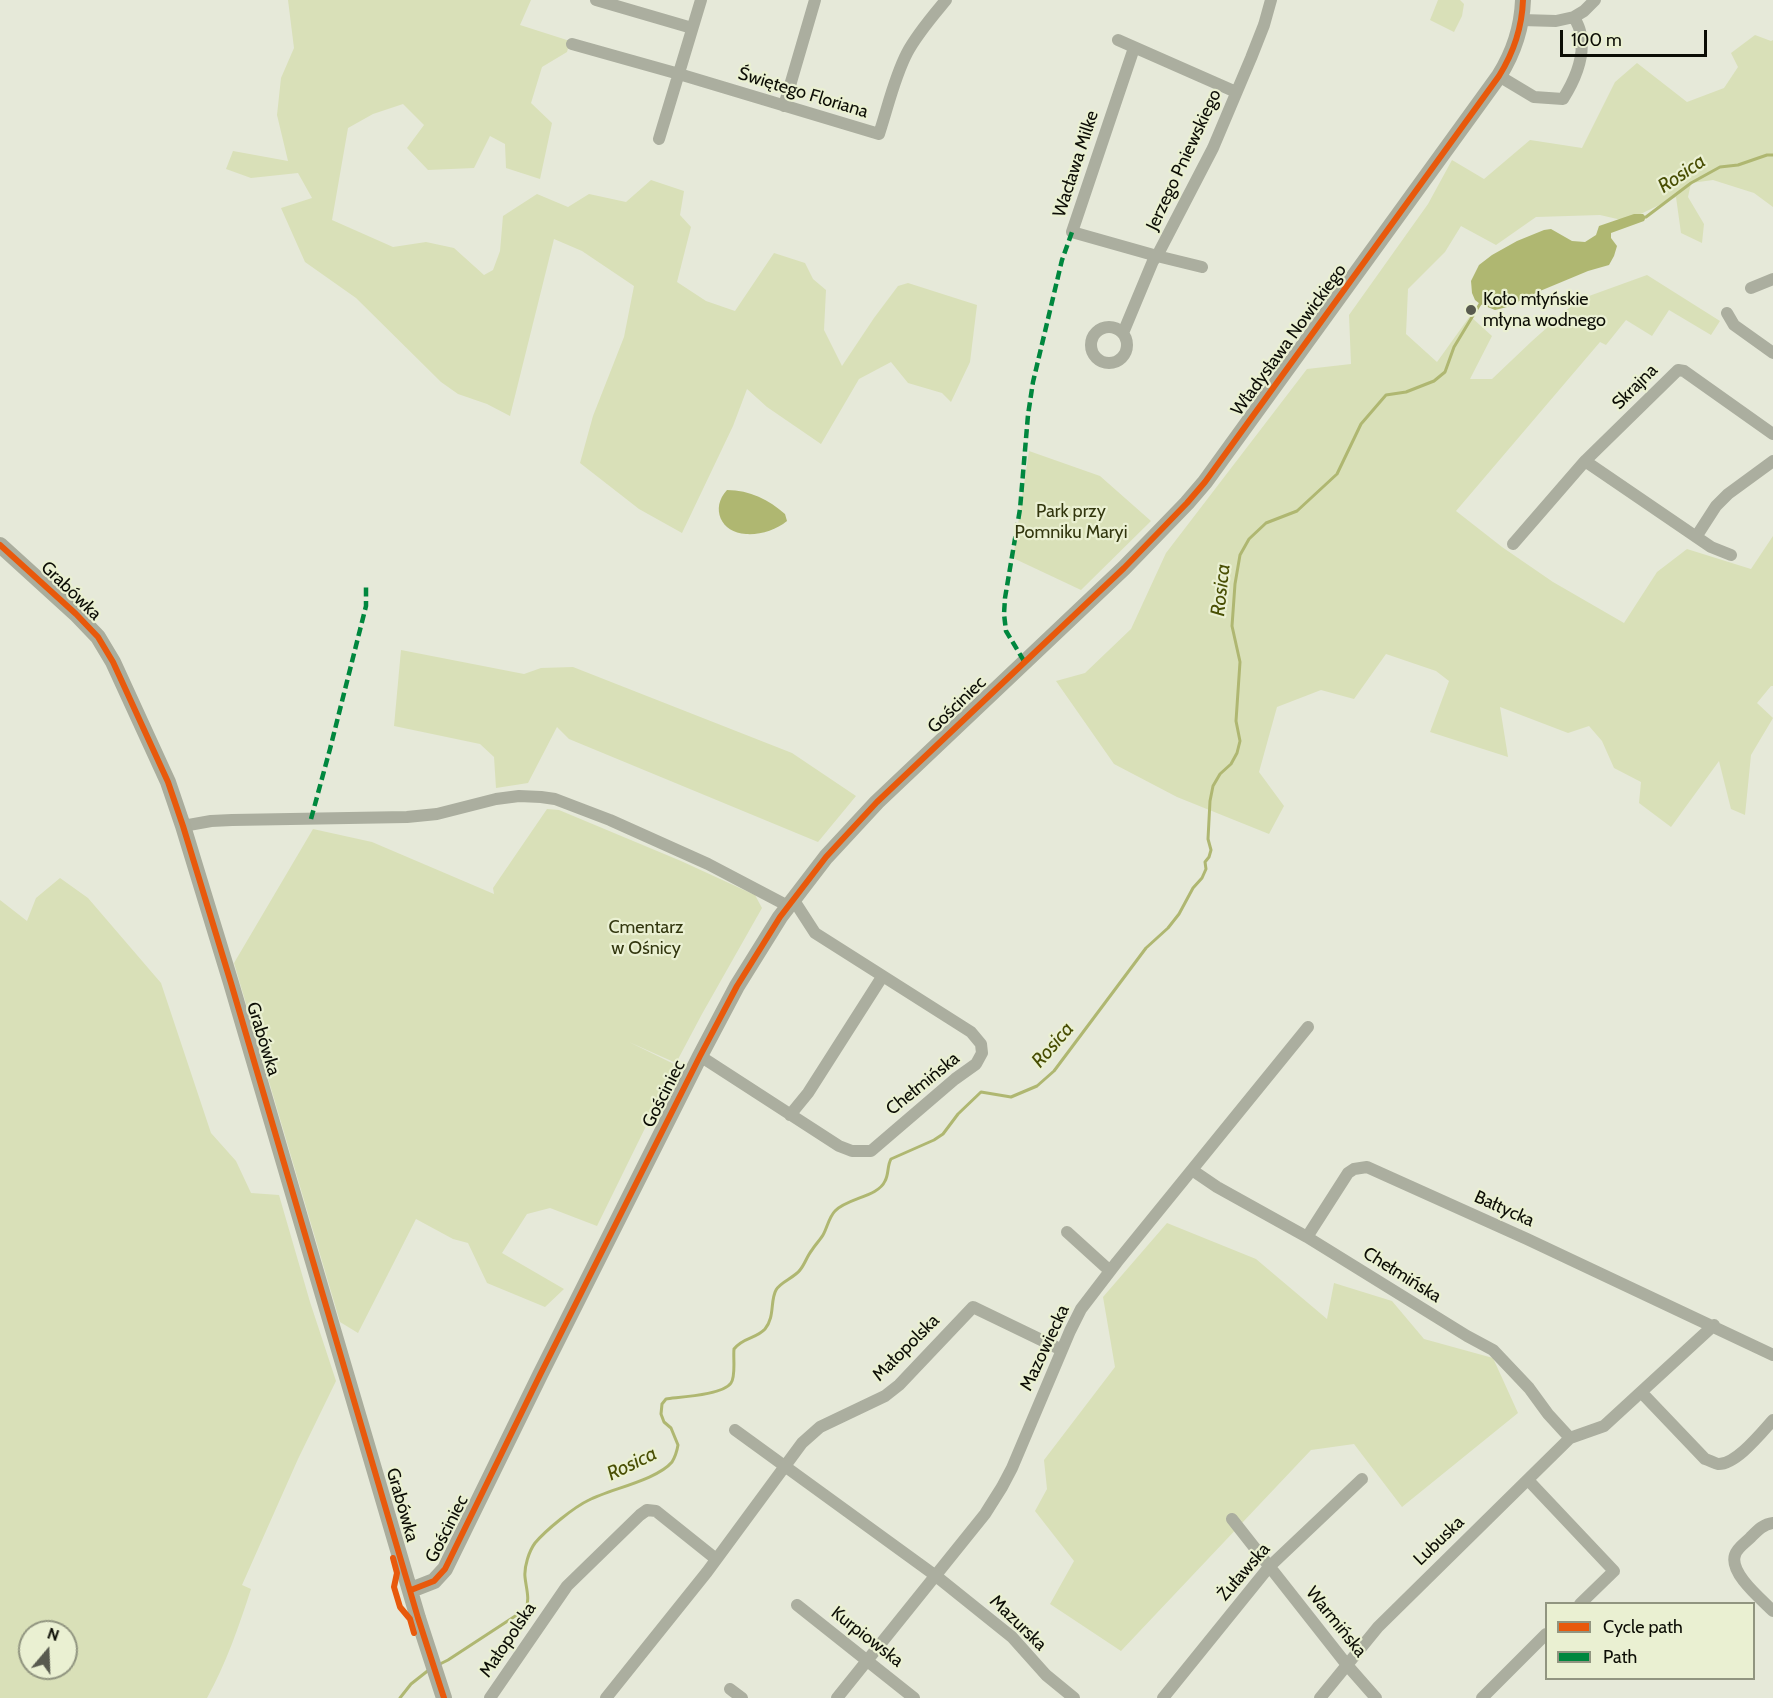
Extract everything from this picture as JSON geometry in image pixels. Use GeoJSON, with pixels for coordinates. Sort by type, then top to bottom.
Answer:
{"type":"FeatureCollection","features":[{"type":"Feature","properties":{"kind":"street"},"geometry":{"type":"LineString","coordinates":[[596,0],[692,28]]}},
{"type":"Feature","properties":{"kind":"street"},"geometry":{"type":"LineString","coordinates":[[659,139],[701,0]]}},
{"type":"Feature","properties":{"kind":"street"},"geometry":{"type":"LineString","coordinates":[[784,106],[815,0]]}},
{"type":"Feature","properties":{"kind":"street","name":"Świętego Floriana"},"geometry":{"type":"LineString","coordinates":[[572,44],[879,134],[907,53],[926,24],[946,0]]}},
{"type":"Feature","properties":{"kind":"street","name":"Jerzego Pniewskiego"},"geometry":{"type":"LineString","coordinates":[[1123,333],[1154,261],[1212,148],[1264,25],[1271,0]]}},
{"type":"Feature","properties":{"kind":"street","name":"Władysława Nowickiego"},"geometry":{"type":"LineString","coordinates":[[1024,661],[1124,568],[1205,482],[1499,76],[1514,49],[1522,20],[1523,0]]}},
{"type":"Feature","properties":{"kind":"street"},"geometry":{"type":"LineString","coordinates":[[1522,20],[1556,21],[1574,17],[1595,0]]}},
{"type":"Feature","properties":{"kind":"street"},"geometry":{"type":"LineString","coordinates":[[1499,76],[1534,97],[1563,99],[1573,83],[1580,51],[1580,31],[1574,17]]}},
{"type":"Feature","properties":{"kind":"street"},"geometry":{"type":"LineString","coordinates":[[1118,40],[1236,92]]}},
{"type":"Feature","properties":{"kind":"street","name":"Wacława Milke"},"geometry":{"type":"LineString","coordinates":[[1134,48],[1072,232],[1202,267]]}},
{"type":"Feature","properties":{"kind":"street"},"geometry":{"type":"LineString","coordinates":[[1751,288],[1773,279]]}},
{"type":"Feature","properties":{"kind":"street"},"geometry":{"type":"LineString","coordinates":[[1727,313],[1734,325],[1773,354]]}},
{"type":"Feature","properties":{"kind":"street","name":"Skrajna"},"geometry":{"type":"LineString","coordinates":[[1513,544],[1586,461],[1678,370],[1684,371],[1773,434]]}},
{"type":"Feature","properties":{"kind":"street"},"geometry":{"type":"LineString","coordinates":[[1586,461],[1712,548],[1731,555]]}},
{"type":"Feature","properties":{"kind":"street"},"geometry":{"type":"LineString","coordinates":[[1696,537],[1716,506],[1728,494],[1773,461]]}},
{"type":"Feature","properties":{"kind":"street","name":"Grabówka"},"geometry":{"type":"LineString","coordinates":[[0,544],[98,637],[136,711],[168,782],[441,1690]]}},
{"type":"Feature","properties":{"kind":"street","name":"Gościniec"},"geometry":{"type":"LineString","coordinates":[[411,1590],[434,1581],[445,1569],[700,1056],[737,986],[790,902],[826,857],[877,802],[1024,661]]}},
{"type":"Feature","properties":{"kind":"street"},"geometry":{"type":"LineString","coordinates":[[183,826],[232,820],[418,816],[437,814],[496,799],[541,796],[610,820],[790,902]]}},
{"type":"Feature","properties":{"kind":"street","name":"Chełmińska"},"geometry":{"type":"LineString","coordinates":[[700,1056],[839,1146],[852,1151],[871,1151],[976,1064],[982,1053],[981,1044],[971,1032],[815,933],[790,902]]}},
{"type":"Feature","properties":{"kind":"street"},"geometry":{"type":"LineString","coordinates":[[790,1115],[808,1093],[882,977]]}},
{"type":"Feature","properties":{"kind":"street","name":"Mazowiecka"},"geometry":{"type":"LineString","coordinates":[[837,1698],[985,1514],[1002,1487],[1081,1309],[1308,1028]]}},
{"type":"Feature","properties":{"kind":"street","name":"Bałtycka"},"geometry":{"type":"LineString","coordinates":[[1307,1237],[1348,1173],[1354,1169],[1367,1167],[1714,1325],[1773,1355]]}},
{"type":"Feature","properties":{"kind":"street","name":"Chełmińska"},"geometry":{"type":"LineString","coordinates":[[1192,1170],[1493,1350],[1529,1388],[1570,1438]]}},
{"type":"Feature","properties":{"kind":"street"},"geometry":{"type":"LineString","coordinates":[[1067,1232],[1110,1271]]}},
{"type":"Feature","properties":{"kind":"street","name":"Małopolska"},"geometry":{"type":"LineString","coordinates":[[606,1698],[717,1559],[802,1443],[820,1427],[885,1396],[899,1385],[973,1306],[1062,1350]]}},
{"type":"Feature","properties":{"kind":"street"},"geometry":{"type":"LineString","coordinates":[[1570,1438],[1604,1426],[1714,1325]]}},
{"type":"Feature","properties":{"kind":"street"},"geometry":{"type":"LineString","coordinates":[[1642,1393],[1705,1458],[1717,1464],[1732,1460],[1773,1420]]}},
{"type":"Feature","properties":{"kind":"street"},"geometry":{"type":"LineString","coordinates":[[735,1430],[936,1576]]}},
{"type":"Feature","properties":{"kind":"street","name":"Lubuska"},"geometry":{"type":"LineString","coordinates":[[1320,1698],[1378,1627],[1402,1602],[1570,1438]]}},
{"type":"Feature","properties":{"kind":"street","name":"Żuławska"},"geometry":{"type":"LineString","coordinates":[[1163,1698],[1269,1567],[1362,1479]]}},
{"type":"Feature","properties":{"kind":"street"},"geometry":{"type":"LineString","coordinates":[[1528,1480],[1614,1571],[1582,1602]]}},
{"type":"Feature","properties":{"kind":"street","name":"Małopolska"},"geometry":{"type":"LineString","coordinates":[[490,1698],[567,1586],[647,1510],[656,1511],[717,1559]]}},
{"type":"Feature","properties":{"kind":"street","name":"Warmińska"},"geometry":{"type":"LineString","coordinates":[[1232,1519],[1347,1665],[1376,1698]]}},
{"type":"Feature","properties":{"kind":"street"},"geometry":{"type":"LineString","coordinates":[[1773,1523],[1764,1525],[1737,1549],[1734,1564],[1738,1573],[1773,1611]]}},
{"type":"Feature","properties":{"kind":"street","name":"Mazurska"},"geometry":{"type":"LineString","coordinates":[[936,1576],[1012,1637],[1035,1665],[1074,1698]]}},
{"type":"Feature","properties":{"kind":"street","name":"Kurpiowska"},"geometry":{"type":"LineString","coordinates":[[797,1605],[914,1698]]}},
{"type":"Feature","properties":{"kind":"street"},"geometry":{"type":"LineString","coordinates":[[1482,1698],[1545,1635]]}},
{"type":"Feature","properties":{"kind":"street"},"geometry":{"type":"LineString","coordinates":[[730,1689],[742,1698]]}},
{"type":"Feature","properties":{"kind":"green space"},"geometry":{"type":"Polygon","coordinates":[[[288,0],[531,0],[520,25],[570,41],[567,52],[542,67],[531,103],[552,123],[540,179],[506,168],[505,144],[490,136],[474,168],[428,170],[407,148],[424,125],[403,104],[373,114],[348,128],[332,220],[393,247],[426,242],[454,248],[484,275],[493,270],[500,251],[503,216],[537,194],[568,207],[589,194],[626,202],[651,180],[684,191],[680,215],[691,227],[677,282],[706,301],[735,311],[774,253],[805,263],[813,279],[826,290],[824,330],[842,366],[898,286],[908,283],[977,305],[970,362],[951,402],[942,393],[908,383],[891,362],[859,379],[821,444],[767,407],[747,389],[733,426],[682,533],[639,509],[580,463],[593,416],[624,337],[634,286],[582,251],[554,239],[510,416],[487,404],[458,394],[441,382],[356,298],[305,262],[281,208],[312,198],[298,173],[251,178],[226,169],[233,151],[288,161],[277,115],[281,78],[294,48],[288,0]]]}},
{"type":"Feature","properties":{"kind":"green space"},"geometry":{"type":"Polygon","coordinates":[[[1438,0],[1460,0],[1464,4],[1462,16],[1454,32],[1430,20],[1438,0]]]}},
{"type":"Feature","properties":{"kind":"green space"},"geometry":{"type":"Polygon","coordinates":[[[1755,35],[1773,40],[1773,207],[1754,193],[1713,180],[1691,183],[1688,197],[1704,224],[1702,243],[1681,233],[1676,197],[1626,221],[1600,215],[1536,217],[1496,245],[1461,226],[1445,252],[1408,289],[1406,334],[1437,362],[1470,316],[1492,336],[1470,379],[1492,379],[1578,300],[1647,275],[1720,321],[1711,335],[1669,310],[1652,336],[1626,320],[1606,345],[1600,342],[1456,511],[1502,547],[1553,582],[1624,623],[1657,572],[1687,549],[1751,569],[1773,536],[1773,686],[1757,703],[1773,718],[1751,755],[1745,815],[1731,809],[1719,761],[1671,827],[1639,803],[1641,782],[1614,768],[1602,741],[1589,726],[1568,733],[1500,707],[1508,757],[1430,732],[1449,681],[1436,671],[1386,654],[1354,699],[1321,690],[1277,707],[1259,772],[1284,806],[1269,834],[1177,797],[1114,764],[1056,681],[1085,673],[1131,629],[1166,553],[1307,369],[1351,364],[1349,315],[1428,204],[1452,160],[1484,179],[1530,140],[1582,148],[1615,82],[1637,63],[1687,102],[1724,88],[1738,67],[1731,53],[1755,35]]]}},
{"type":"Feature","properties":{"kind":"green space","name":"Park przy Pomniku Maryi"},"geometry":{"type":"Polygon","coordinates":[[[1029,451],[1100,476],[1151,521],[1081,590],[1013,558],[1029,451]]]}},
{"type":"Feature","properties":{"kind":"green space"},"geometry":{"type":"Polygon","coordinates":[[[401,650],[524,674],[541,668],[573,667],[792,753],[856,796],[818,842],[569,739],[557,727],[528,783],[496,788],[494,757],[480,744],[394,726],[401,650]]]}},
{"type":"Feature","properties":{"kind":"green space","name":"Cmentarz w Ośnicy"},"geometry":{"type":"Polygon","coordinates":[[[547,809],[559,810],[755,895],[762,908],[676,1063],[629,1042],[676,1065],[597,1226],[550,1208],[527,1214],[502,1253],[564,1289],[545,1307],[487,1283],[468,1243],[453,1239],[416,1219],[358,1333],[340,1322],[234,963],[313,829],[372,842],[494,894],[493,888],[547,809]]]}},
{"type":"Feature","properties":{"kind":"green space"},"geometry":{"type":"Polygon","coordinates":[[[60,878],[88,898],[161,983],[211,1133],[236,1161],[251,1193],[279,1195],[336,1381],[298,1459],[242,1585],[251,1589],[237,1631],[207,1698],[0,1698],[0,900],[27,921],[36,898],[60,878]]]}},
{"type":"Feature","properties":{"kind":"green space"},"geometry":{"type":"Polygon","coordinates":[[[1167,1223],[1256,1259],[1327,1319],[1334,1283],[1392,1301],[1424,1339],[1493,1358],[1518,1413],[1402,1507],[1354,1444],[1311,1450],[1121,1651],[1050,1604],[1074,1561],[1035,1511],[1047,1489],[1044,1460],[1115,1367],[1103,1297],[1167,1223]]]}},
{"type":"Feature","properties":{"kind":"shaded area"},"geometry":{"type":"Polygon","coordinates":[[[1634,214],[1643,214],[1646,217],[1644,221],[1611,233],[1611,238],[1617,246],[1609,265],[1588,271],[1507,307],[1495,310],[1475,300],[1471,281],[1479,265],[1517,241],[1551,229],[1572,241],[1585,242],[1596,235],[1599,226],[1634,214]]]}},
{"type":"Feature","properties":{"kind":"shaded area"},"geometry":{"type":"Polygon","coordinates":[[[727,490],[744,492],[766,500],[785,514],[787,521],[762,533],[737,533],[725,524],[719,512],[719,504],[727,490]]]}},
{"type":"Feature","properties":{"kind":"waterway","name":"Rosica"},"geometry":{"type":"LineString","coordinates":[[1646,217],[1691,183],[1720,167],[1738,165],[1773,155]]}},
{"type":"Feature","properties":{"kind":"waterway","name":"Rosica"},"geometry":{"type":"LineString","coordinates":[[438,1665],[526,1609],[527,1559],[535,1543],[553,1526],[589,1500],[656,1474],[672,1462],[678,1445],[671,1428],[664,1422],[661,1414],[662,1404],[666,1399],[711,1393],[731,1383],[734,1372],[734,1349],[741,1342],[758,1335],[765,1329],[770,1319],[776,1290],[802,1268],[835,1211],[847,1203],[876,1191],[886,1178],[891,1159],[943,1134],[958,1114],[981,1092],[1011,1097],[1037,1086],[1054,1071],[1146,948],[1168,928],[1179,914],[1206,869],[1205,862],[1211,850],[1208,839],[1213,786],[1220,774],[1231,764],[1240,741],[1236,721],[1240,662],[1232,626],[1240,555],[1249,539],[1266,523],[1297,511],[1337,474],[1361,424],[1386,395],[1406,392],[1434,381],[1445,372],[1454,347],[1480,304]]}},
{"type":"Feature","properties":{"kind":"waterway","name":"Rosica"},"geometry":{"type":"LineString","coordinates":[[400,1698],[411,1684],[430,1669]]}},
{"type":"Feature","properties":{"kind":"marked path"},"geometry":{"type":"LineString","coordinates":[[1024,661],[1006,631],[1005,598],[1020,509],[1033,382],[1062,260],[1072,232]]}},
{"type":"Feature","properties":{"kind":"marked path"},"geometry":{"type":"LineString","coordinates":[[311,819],[366,606],[366,587]]}},
{"type":"Feature","properties":{"kind":"cycle path"},"geometry":{"type":"LineString","coordinates":[[411,1590],[434,1581],[445,1569],[700,1056],[737,986],[780,917],[826,857],[877,802],[1124,568],[1205,482],[1499,76],[1516,40],[1523,0]]}},
{"type":"Feature","properties":{"kind":"cycle path"},"geometry":{"type":"LineString","coordinates":[[0,545],[98,637],[113,662],[168,782],[231,983],[418,1618],[444,1698]]}},
{"type":"Feature","properties":{"kind":"cycle path"},"geometry":{"type":"LineString","coordinates":[[393,1558],[397,1573],[394,1587],[400,1607],[410,1619],[414,1633]]}},
{"type":"Feature","properties":{"kind":"place","name":"Koło młyńskie młyna wodnego"},"geometry":{"type":"Point","coordinates":[1471,310]}}]}
